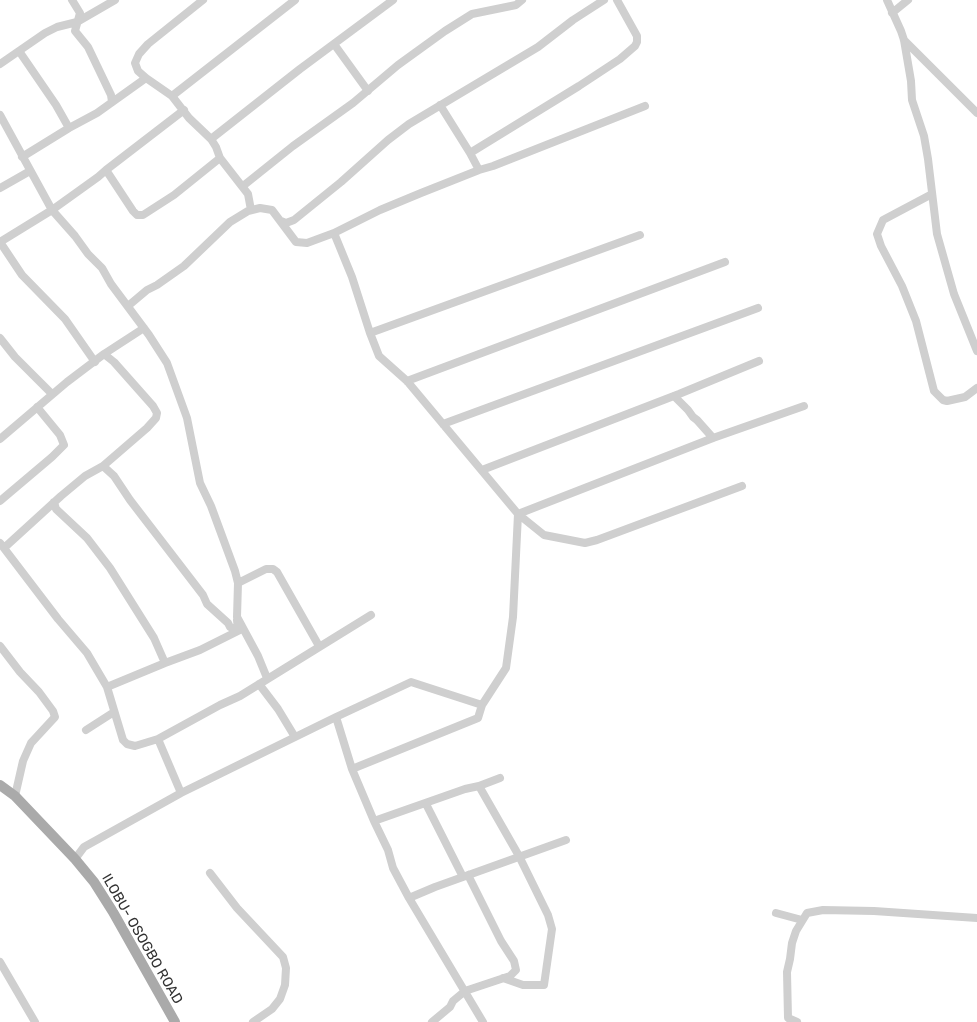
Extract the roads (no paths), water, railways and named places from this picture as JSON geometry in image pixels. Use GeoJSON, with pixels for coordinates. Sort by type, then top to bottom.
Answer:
{"type":"FeatureCollection","features":[{"type":"Feature","properties":{"kind":"main road","name":"ILOBU- OSOGBO ROAD"},"geometry":{"type":"LineString","coordinates":[[0,785],[15,796],[75,859],[94,882],[175,1022]]}},
{"type":"Feature","properties":{"kind":"street"},"geometry":{"type":"LineString","coordinates":[[72,0],[80,13],[75,31],[88,47],[111,95],[112,102]]}},
{"type":"Feature","properties":{"kind":"street"},"geometry":{"type":"LineString","coordinates":[[0,64],[45,33],[56,27],[77,22],[115,0]]}},
{"type":"Feature","properties":{"kind":"street"},"geometry":{"type":"LineString","coordinates":[[203,0],[148,44],[139,54],[136,63],[138,71],[172,96],[189,118],[210,139],[216,147],[220,158],[248,194],[251,210]]}},
{"type":"Feature","properties":{"kind":"street"},"geometry":{"type":"LineString","coordinates":[[172,96],[294,0]]}},
{"type":"Feature","properties":{"kind":"street"},"geometry":{"type":"LineString","coordinates":[[210,139],[393,0]]}},
{"type":"Feature","properties":{"kind":"street"},"geometry":{"type":"LineString","coordinates":[[243,186],[293,146],[368,91],[406,59],[467,17],[516,5],[522,0]]}},
{"type":"Feature","properties":{"kind":"street"},"geometry":{"type":"LineString","coordinates":[[281,222],[286,223],[294,220],[409,124],[548,40],[573,20],[604,0]]}},
{"type":"Feature","properties":{"kind":"street"},"geometry":{"type":"LineString","coordinates":[[470,153],[579,86],[620,59],[635,46],[637,42],[636,36],[617,0]]}},
{"type":"Feature","properties":{"kind":"street"},"geometry":{"type":"LineString","coordinates":[[887,0],[904,40],[912,81],[912,100],[924,136],[937,234],[954,294],[977,351]]}},
{"type":"Feature","properties":{"kind":"street"},"geometry":{"type":"LineString","coordinates":[[892,12],[908,0]]}},
{"type":"Feature","properties":{"kind":"street"},"geometry":{"type":"LineString","coordinates":[[904,40],[977,113]]}},
{"type":"Feature","properties":{"kind":"street"},"geometry":{"type":"LineString","coordinates":[[334,44],[368,91]]}},
{"type":"Feature","properties":{"kind":"street"},"geometry":{"type":"LineString","coordinates":[[19,51],[56,105],[68,128]]}},
{"type":"Feature","properties":{"kind":"street"},"geometry":{"type":"LineString","coordinates":[[22,157],[68,128],[97,113],[146,78]]}},
{"type":"Feature","properties":{"kind":"street"},"geometry":{"type":"LineString","coordinates":[[440,105],[479,170]]}},
{"type":"Feature","properties":{"kind":"street"},"geometry":{"type":"LineString","coordinates":[[128,306],[147,290],[184,266],[230,222],[251,210],[260,208],[272,210],[296,242],[307,243],[334,233],[380,210],[645,106]]}},
{"type":"Feature","properties":{"kind":"street"},"geometry":{"type":"LineString","coordinates":[[94,362],[65,319],[22,274],[0,242],[52,210],[98,178],[184,110]]}},
{"type":"Feature","properties":{"kind":"street"},"geometry":{"type":"LineString","coordinates":[[0,115],[52,210],[102,268],[110,284],[159,350],[171,374],[191,432],[193,455],[200,483],[211,506],[235,571],[238,583],[237,617],[241,630],[267,678]]}},
{"type":"Feature","properties":{"kind":"street"},"geometry":{"type":"LineString","coordinates":[[106,170],[133,211],[138,215],[143,215],[174,195],[220,158]]}},
{"type":"Feature","properties":{"kind":"street"},"geometry":{"type":"LineString","coordinates":[[0,188],[30,171]]}},
{"type":"Feature","properties":{"kind":"street"},"geometry":{"type":"LineString","coordinates":[[932,194],[883,220],[877,234],[881,246],[902,286],[916,321],[934,390],[943,400],[947,401],[965,397],[977,388]]}},
{"type":"Feature","properties":{"kind":"street"},"geometry":{"type":"LineString","coordinates":[[334,233],[379,356],[407,381],[518,514],[544,535],[585,543],[742,486]]}},
{"type":"Feature","properties":{"kind":"street"},"geometry":{"type":"LineString","coordinates":[[370,332],[640,235]]}},
{"type":"Feature","properties":{"kind":"street"},"geometry":{"type":"LineString","coordinates":[[407,381],[726,262]]}},
{"type":"Feature","properties":{"kind":"street"},"geometry":{"type":"LineString","coordinates":[[443,424],[758,308]]}},
{"type":"Feature","properties":{"kind":"street"},"geometry":{"type":"LineString","coordinates":[[1,436],[104,354],[144,328]]}},
{"type":"Feature","properties":{"kind":"street"},"geometry":{"type":"LineString","coordinates":[[0,338],[15,357],[52,394]]}},
{"type":"Feature","properties":{"kind":"street"},"geometry":{"type":"LineString","coordinates":[[104,354],[114,362],[157,413],[156,418],[104,466],[86,476],[2,546],[58,619],[87,653],[107,687],[121,735],[127,744],[135,746],[158,739],[259,684],[372,615]]}},
{"type":"Feature","properties":{"kind":"street"},"geometry":{"type":"LineString","coordinates":[[482,470],[759,361]]}},
{"type":"Feature","properties":{"kind":"street"},"geometry":{"type":"LineString","coordinates":[[674,396],[713,438]]}},
{"type":"Feature","properties":{"kind":"street"},"geometry":{"type":"LineString","coordinates":[[518,514],[713,438],[804,406]]}},
{"type":"Feature","properties":{"kind":"street"},"geometry":{"type":"LineString","coordinates":[[0,501],[64,446],[60,435],[37,407]]}},
{"type":"Feature","properties":{"kind":"street"},"geometry":{"type":"LineString","coordinates":[[104,466],[114,476],[130,500],[203,595],[207,604],[228,622],[230,628],[241,630]]}},
{"type":"Feature","properties":{"kind":"street"},"geometry":{"type":"LineString","coordinates":[[54,502],[56,508],[87,538],[110,568],[154,638],[165,663]]}},
{"type":"Feature","properties":{"kind":"street"},"geometry":{"type":"LineString","coordinates":[[352,769],[478,718],[482,705],[506,668],[513,617],[518,514]]}},
{"type":"Feature","properties":{"kind":"street"},"geometry":{"type":"LineString","coordinates":[[238,583],[266,569],[273,569],[277,572],[319,646]]}},
{"type":"Feature","properties":{"kind":"street"},"geometry":{"type":"LineString","coordinates":[[107,687],[200,650],[241,630]]}},
{"type":"Feature","properties":{"kind":"street"},"geometry":{"type":"LineString","coordinates":[[0,646],[20,672],[39,692],[53,711],[55,718],[32,743],[23,761],[15,796]]}},
{"type":"Feature","properties":{"kind":"street"},"geometry":{"type":"LineString","coordinates":[[75,859],[84,847],[180,793],[411,682],[482,705]]}},
{"type":"Feature","properties":{"kind":"street"},"geometry":{"type":"LineString","coordinates":[[259,684],[278,709],[295,737]]}},
{"type":"Feature","properties":{"kind":"street"},"geometry":{"type":"LineString","coordinates":[[86,730],[114,712]]}},
{"type":"Feature","properties":{"kind":"street"},"geometry":{"type":"LineString","coordinates":[[336,717],[352,769],[388,850],[393,868],[483,1022]]}},
{"type":"Feature","properties":{"kind":"street"},"geometry":{"type":"LineString","coordinates":[[158,739],[180,793]]}},
{"type":"Feature","properties":{"kind":"street"},"geometry":{"type":"LineString","coordinates":[[374,822],[500,778]]}},
{"type":"Feature","properties":{"kind":"street"},"geometry":{"type":"LineString","coordinates":[[479,786],[519,856],[548,915],[552,929],[544,985],[523,985],[504,978]]}},
{"type":"Feature","properties":{"kind":"street"},"geometry":{"type":"LineString","coordinates":[[426,804],[501,941],[514,961],[516,970],[510,976],[465,991],[432,1022]]}},
{"type":"Feature","properties":{"kind":"street"},"geometry":{"type":"LineString","coordinates":[[409,898],[566,840]]}},
{"type":"Feature","properties":{"kind":"street"},"geometry":{"type":"LineString","coordinates":[[210,872],[237,908],[283,957],[286,968],[285,985],[280,999],[272,1009],[253,1022]]}},
{"type":"Feature","properties":{"kind":"street"},"geometry":{"type":"LineString","coordinates":[[797,1022],[788,1018],[787,972],[796,931],[807,913],[823,910],[874,911],[977,918]]}},
{"type":"Feature","properties":{"kind":"street"},"geometry":{"type":"LineString","coordinates":[[776,913],[802,920]]}},
{"type":"Feature","properties":{"kind":"street"},"geometry":{"type":"LineString","coordinates":[[0,962],[34,1022]]}}]}
